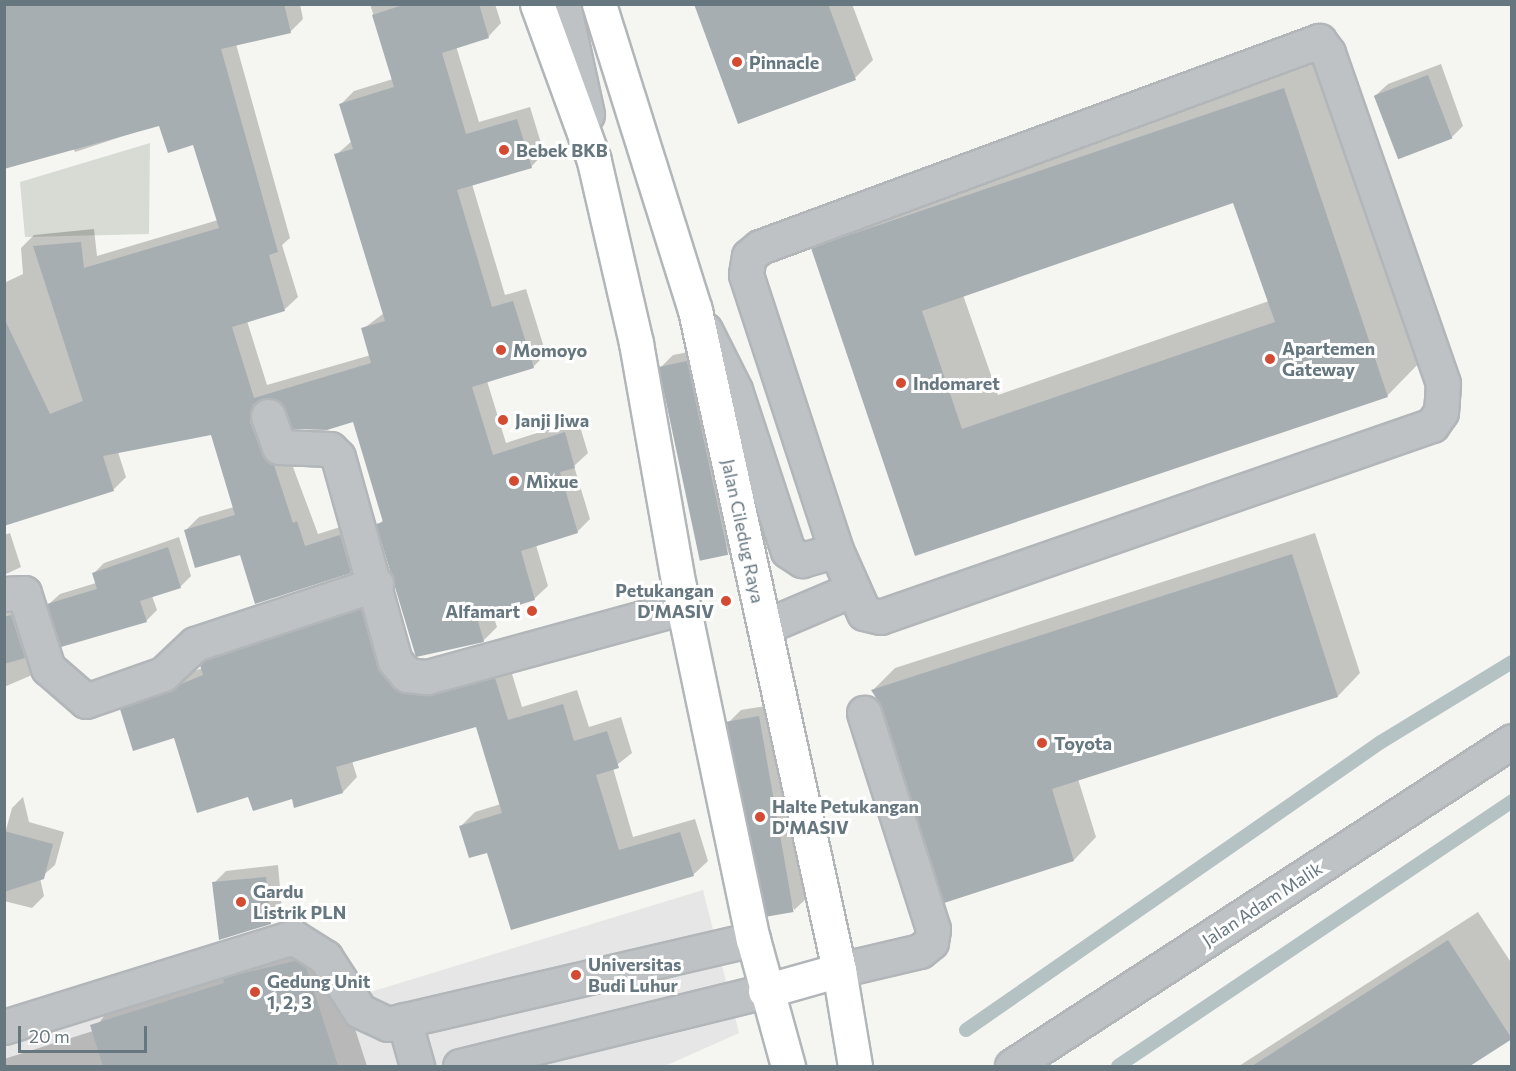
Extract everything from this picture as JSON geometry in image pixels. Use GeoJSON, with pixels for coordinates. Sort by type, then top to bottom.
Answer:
{"type":"FeatureCollection","features":[{"type":"Feature","properties":{"kind":"main road"},"geometry":{"type":"LineString","coordinates":[[537,4],[594,161],[636,343],[683,607],[753,939],[765,991],[788,1066]]}},
{"type":"Feature","properties":{"kind":"main road","name":"Jalan Ciledug Raya"},"geometry":{"type":"LineString","coordinates":[[599,4],[695,310],[839,970],[855,1066]]}},
{"type":"Feature","properties":{"kind":"main road"},"geometry":{"type":"LineString","coordinates":[[765,991],[839,970]]}},
{"type":"Feature","properties":{"kind":"street"},"geometry":{"type":"LineString","coordinates":[[563,4],[594,161]]}},
{"type":"Feature","properties":{"kind":"street"},"geometry":{"type":"LineString","coordinates":[[1319,41],[1328,53],[1443,384],[1441,412],[1432,425],[880,617],[864,613],[851,590],[746,274],[749,256],[794,234],[1319,41]]}},
{"type":"Feature","properties":{"kind":"street"},"geometry":{"type":"LineString","coordinates":[[695,310],[735,390],[788,551],[802,560],[836,550]]}},
{"type":"Feature","properties":{"kind":"street"},"geometry":{"type":"LineString","coordinates":[[268,416],[279,447],[330,449],[338,457],[376,584],[395,661],[407,675],[418,677],[683,607]]}},
{"type":"Feature","properties":{"kind":"street"},"geometry":{"type":"LineString","coordinates":[[4,594],[24,593],[48,668],[73,695],[86,701],[163,674],[195,644],[376,584]]}},
{"type":"Feature","properties":{"kind":"street"},"geometry":{"type":"LineString","coordinates":[[764,627],[851,590]]}},
{"type":"Feature","properties":{"kind":"street"},"geometry":{"type":"LineString","coordinates":[[839,970],[920,951],[931,942],[933,929],[864,713]]}},
{"type":"Feature","properties":{"kind":"street","name":"Jalan Adam Malik"},"geometry":{"type":"LineString","coordinates":[[1012,1066],[1512,741]]}},
{"type":"Feature","properties":{"kind":"street"},"geometry":{"type":"LineString","coordinates":[[4,1027],[293,937],[325,957],[366,1015],[388,1024],[753,939]]}},
{"type":"Feature","properties":{"kind":"street"},"geometry":{"type":"LineString","coordinates":[[460,1066],[765,991]]}},
{"type":"Feature","properties":{"kind":"street"},"geometry":{"type":"LineString","coordinates":[[404,1020],[417,1066]]}},
{"type":"Feature","properties":{"kind":"shaded area"},"geometry":{"type":"Polygon","coordinates":[[[150,143],[149,234],[25,237],[20,182],[150,143]]]}},
{"type":"Feature","properties":{"kind":"shaded area","name":"Universitas Budi Luhur"},"geometry":{"type":"Polygon","coordinates":[[[703,890],[739,1033],[665,1066],[5,1066],[4,1016],[257,935],[364,994],[703,890]]]}},
{"type":"Feature","properties":{"kind":"building"},"geometry":{"type":"Polygon","coordinates":[[[4,4],[284,4],[291,33],[221,49],[278,252],[269,255],[285,311],[232,327],[254,398],[371,363],[361,328],[385,321],[334,154],[353,149],[339,104],[394,87],[372,15],[406,4],[479,4],[489,38],[442,53],[466,134],[517,119],[532,168],[457,190],[492,307],[513,301],[534,368],[472,387],[493,455],[565,432],[575,468],[560,472],[578,533],[521,551],[535,600],[477,618],[484,642],[416,657],[376,524],[383,522],[353,422],[327,430],[292,429],[281,402],[271,398],[253,404],[250,422],[262,454],[274,465],[293,523],[297,521],[305,546],[340,535],[351,573],[255,604],[240,555],[195,568],[184,530],[235,515],[211,435],[103,456],[114,491],[4,526],[4,318],[50,414],[83,401],[33,246],[81,242],[84,268],[219,228],[193,145],[168,153],[159,126],[4,169],[4,4]]]}},
{"type":"Feature","properties":{"kind":"building"},"geometry":{"type":"Polygon","coordinates":[[[694,4],[828,4],[856,80],[738,124],[694,4]]]}},
{"type":"Feature","properties":{"kind":"building"},"geometry":{"type":"Polygon","coordinates":[[[1428,75],[1452,138],[1398,159],[1374,96],[1428,75]]]}},
{"type":"Feature","properties":{"kind":"building","name":"Apartemen Gateway"},"geometry":{"type":"Polygon","coordinates":[[[1284,88],[1388,397],[915,556],[811,248],[1284,88]],[[1233,203],[922,311],[962,429],[1275,322],[1233,203]]]}},
{"type":"Feature","properties":{"kind":"building"},"geometry":{"type":"Polygon","coordinates":[[[687,361],[728,555],[700,561],[659,367],[687,361]]]}},
{"type":"Feature","properties":{"kind":"building"},"geometry":{"type":"Polygon","coordinates":[[[168,547],[181,588],[140,601],[147,622],[61,647],[47,604],[97,589],[92,573],[168,547]]]}},
{"type":"Feature","properties":{"kind":"building","name":"Toyota"},"geometry":{"type":"Polygon","coordinates":[[[1292,554],[1338,697],[1052,789],[1074,861],[944,903],[882,707],[871,690],[1292,554]]]}},
{"type":"Feature","properties":{"kind":"building"},"geometry":{"type":"Polygon","coordinates":[[[361,609],[377,666],[404,693],[432,695],[495,678],[508,720],[563,704],[574,741],[607,731],[619,768],[596,775],[619,850],[680,832],[694,876],[511,930],[487,853],[469,858],[459,826],[502,813],[476,727],[336,767],[343,793],[294,808],[292,799],[253,811],[248,797],[197,813],[174,738],[133,751],[120,709],[203,675],[200,665],[205,660],[361,609]]]}},
{"type":"Feature","properties":{"kind":"building"},"geometry":{"type":"Polygon","coordinates":[[[11,615],[25,658],[4,664],[4,617],[11,615]]]}},
{"type":"Feature","properties":{"kind":"building","name":"Halte Petukangan D'MASIV"},"geometry":{"type":"Polygon","coordinates":[[[759,716],[794,912],[761,918],[727,722],[759,716]]]}},
{"type":"Feature","properties":{"kind":"building"},"geometry":{"type":"Polygon","coordinates":[[[4,831],[53,844],[44,879],[4,892],[4,831]]]}},
{"type":"Feature","properties":{"kind":"building","name":"Gardu Listrik PLN"},"geometry":{"type":"Polygon","coordinates":[[[266,877],[271,924],[219,940],[212,882],[266,877]]]}},
{"type":"Feature","properties":{"kind":"building"},"geometry":{"type":"Polygon","coordinates":[[[1448,940],[1512,1039],[1470,1066],[1252,1066],[1448,940]]]}},
{"type":"Feature","properties":{"kind":"building","name":"Gedung Unit 1, 2, 3"},"geometry":{"type":"Polygon","coordinates":[[[295,961],[306,967],[338,1066],[103,1066],[90,1025],[224,983],[223,978],[295,961]]]}},
{"type":"Feature","properties":{"kind":"waterway"},"geometry":{"type":"LineString","coordinates":[[966,1030],[1381,742],[1512,662]]}},
{"type":"Feature","properties":{"kind":"waterway"},"geometry":{"type":"LineString","coordinates":[[1118,1066],[1512,801]]}},
{"type":"Feature","properties":{"kind":"place","name":"Pinnacle"},"geometry":{"type":"Point","coordinates":[737,62]}},
{"type":"Feature","properties":{"kind":"place","name":"Bebek BKB"},"geometry":{"type":"Point","coordinates":[504,150]}},
{"type":"Feature","properties":{"kind":"place","name":"Momoyo"},"geometry":{"type":"Point","coordinates":[501,350]}},
{"type":"Feature","properties":{"kind":"place","name":"Apartemen Gateway"},"geometry":{"type":"Point","coordinates":[1270,359]}},
{"type":"Feature","properties":{"kind":"place","name":"Indomaret"},"geometry":{"type":"Point","coordinates":[901,383]}},
{"type":"Feature","properties":{"kind":"place","name":"Janji Jiwa"},"geometry":{"type":"Point","coordinates":[503,420]}},
{"type":"Feature","properties":{"kind":"place","name":"Mixue"},"geometry":{"type":"Point","coordinates":[514,481]}},
{"type":"Feature","properties":{"kind":"place","name":"Petukangan D'MASIV"},"geometry":{"type":"Point","coordinates":[726,601]}},
{"type":"Feature","properties":{"kind":"place","name":"Alfamart"},"geometry":{"type":"Point","coordinates":[532,611]}},
{"type":"Feature","properties":{"kind":"place","name":"Toyota"},"geometry":{"type":"Point","coordinates":[1042,743]}},
{"type":"Feature","properties":{"kind":"place","name":"Halte Petukangan D'MASIV"},"geometry":{"type":"Point","coordinates":[760,817]}},
{"type":"Feature","properties":{"kind":"place","name":"Gardu Listrik PLN"},"geometry":{"type":"Point","coordinates":[241,902]}},
{"type":"Feature","properties":{"kind":"place","name":"Universitas Budi Luhur"},"geometry":{"type":"Point","coordinates":[576,975]}},
{"type":"Feature","properties":{"kind":"place","name":"Gedung Unit 1, 2, 3"},"geometry":{"type":"Point","coordinates":[255,992]}}]}
